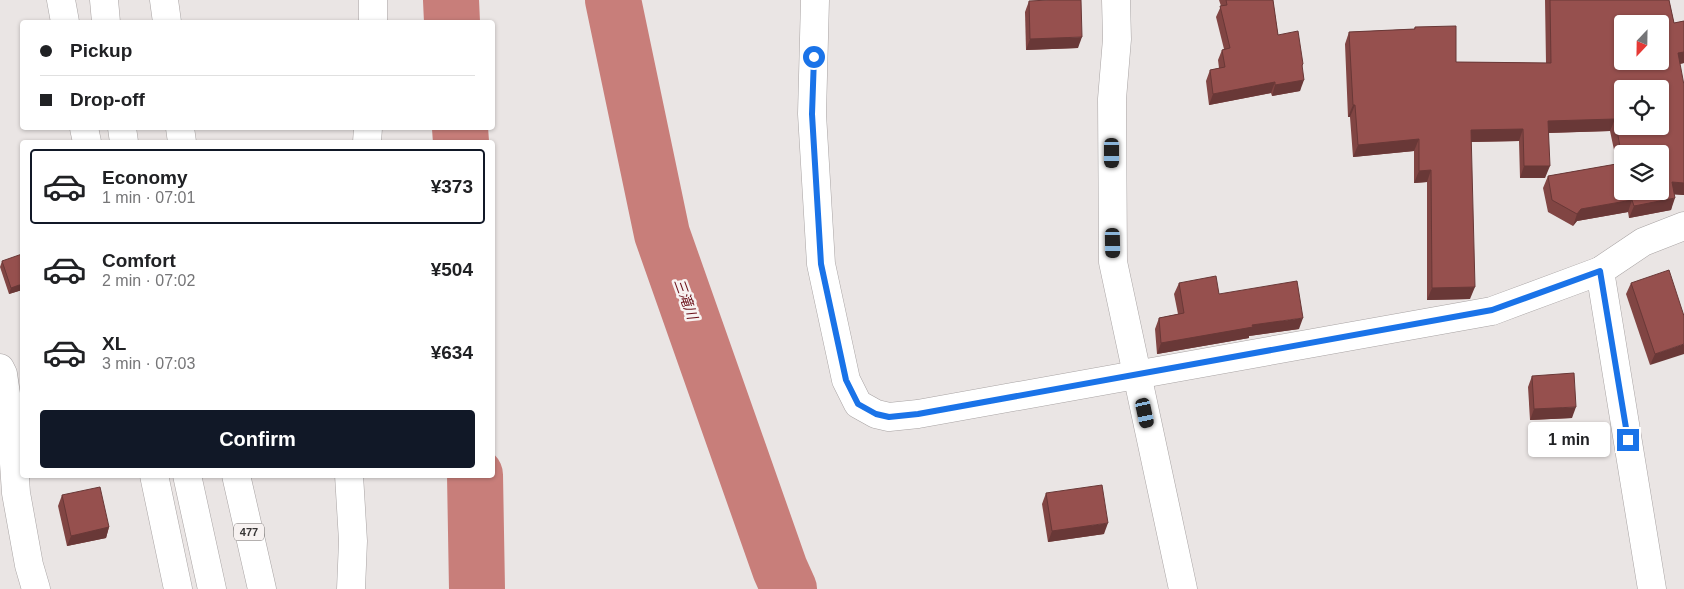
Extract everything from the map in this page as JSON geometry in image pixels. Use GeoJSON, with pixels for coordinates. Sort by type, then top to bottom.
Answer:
{"type":"FeatureCollection","features":[{"type":"Feature","properties":{"kind":"main road"},"geometry":{"type":"LineString","coordinates":[[60,0],[64,20]]}},
{"type":"Feature","properties":{"kind":"main road"},"geometry":{"type":"LineString","coordinates":[[104,0],[106,20]]}},
{"type":"Feature","properties":{"kind":"main road"},"geometry":{"type":"LineString","coordinates":[[164,0],[167,20]]}},
{"type":"Feature","properties":{"kind":"main road"},"geometry":{"type":"LineString","coordinates":[[373,0],[373,20]]}},
{"type":"Feature","properties":{"kind":"main road"},"geometry":{"type":"LineString","coordinates":[[815,0],[812,114],[821,264],[846,380],[858,404],[876,414],[889,417],[918,414],[1492,310],[1600,271],[1643,242],[1684,226]]}},
{"type":"Feature","properties":{"kind":"main road"},"geometry":{"type":"LineString","coordinates":[[1116,0],[1117,39],[1112,99],[1113,262],[1183,589]]}},
{"type":"Feature","properties":{"kind":"main road"},"geometry":{"type":"LineString","coordinates":[[1600,271],[1652,589]]}},
{"type":"Feature","properties":{"kind":"main road"},"geometry":{"type":"LineString","coordinates":[[0,368],[4,374],[17,433],[8,496],[36,589]]}},
{"type":"Feature","properties":{"kind":"main road"},"geometry":{"type":"LineString","coordinates":[[155,478],[178,589]]}},
{"type":"Feature","properties":{"kind":"main road"},"geometry":{"type":"LineString","coordinates":[[188,478],[212,589]]}},
{"type":"Feature","properties":{"kind":"main road","name":"477"},"geometry":{"type":"LineString","coordinates":[[237,478],[262,589]]}},
{"type":"Feature","properties":{"kind":"main road"},"geometry":{"type":"LineString","coordinates":[[349,478],[353,541],[351,589]]}},
{"type":"Feature","properties":{"kind":"building"},"geometry":{"type":"Polygon","coordinates":[[[1081,0],[1082,37],[1030,39],[1029,1],[1081,0]]]}},
{"type":"Feature","properties":{"kind":"building"},"geometry":{"type":"Polygon","coordinates":[[[1226,0],[1273,0],[1278,35],[1298,31],[1304,80],[1275,85],[1275,82],[1213,94],[1210,70],[1225,67],[1222,50],[1230,48],[1220,6],[1227,5],[1226,0]]]}},
{"type":"Feature","properties":{"kind":"building"},"geometry":{"type":"Polygon","coordinates":[[[1550,0],[1669,0],[1674,23],[1684,21],[1684,52],[1678,53],[1684,85],[1684,183],[1672,182],[1675,198],[1669,199],[1669,145],[1620,145],[1618,135],[1669,135],[1669,80],[1614,80],[1614,119],[1548,121],[1550,166],[1524,166],[1523,129],[1471,130],[1475,287],[1432,288],[1431,170],[1419,171],[1419,139],[1358,145],[1355,105],[1353,105],[1349,32],[1456,26],[1456,62],[1551,63],[1550,0]]]}},
{"type":"Feature","properties":{"kind":"building"},"geometry":{"type":"Polygon","coordinates":[[[1614,164],[1614,200],[1632,200],[1581,209],[1577,214],[1552,200],[1548,176],[1614,164]]]}},
{"type":"Feature","properties":{"kind":"building"},"geometry":{"type":"Polygon","coordinates":[[[1632,200],[1665,200],[1634,206],[1632,200]]]}},
{"type":"Feature","properties":{"kind":"building"},"geometry":{"type":"Polygon","coordinates":[[[20,255],[20,285],[11,288],[2,261],[20,255]]]}},
{"type":"Feature","properties":{"kind":"building"},"geometry":{"type":"Polygon","coordinates":[[[1669,270],[1684,316],[1684,344],[1655,354],[1631,283],[1669,270]]]}},
{"type":"Feature","properties":{"kind":"building"},"geometry":{"type":"Polygon","coordinates":[[[1216,276],[1219,294],[1297,281],[1303,318],[1252,325],[1253,327],[1161,343],[1159,318],[1184,313],[1179,283],[1216,276]]]}},
{"type":"Feature","properties":{"kind":"building"},"geometry":{"type":"Polygon","coordinates":[[[1574,373],[1576,407],[1534,409],[1532,376],[1574,373]]]}},
{"type":"Feature","properties":{"kind":"building"},"geometry":{"type":"Polygon","coordinates":[[[1102,485],[1108,523],[1052,531],[1046,493],[1102,485]]]}},
{"type":"Feature","properties":{"kind":"building"},"geometry":{"type":"Polygon","coordinates":[[[100,487],[109,527],[71,536],[62,495],[100,487]]]}},
{"type":"Feature","properties":{"kind":"waterway"},"geometry":{"type":"LineString","coordinates":[[451,0],[452,20]]}},
{"type":"Feature","properties":{"kind":"waterway","name":"三滝川"},"geometry":{"type":"LineString","coordinates":[[613,0],[662,234],[780,569],[789,589]]}},
{"type":"Feature","properties":{"kind":"waterway"},"geometry":{"type":"LineString","coordinates":[[460,130],[461,140]]}},
{"type":"Feature","properties":{"kind":"waterway"},"geometry":{"type":"LineString","coordinates":[[475,478],[477,589]]}},
{"type":"Feature","properties":{"kind":"route"},"geometry":{"type":"LineString","coordinates":[[814,57],[812,114],[821,264],[846,380],[858,404],[876,414],[889,417],[918,414],[1492,310],[1600,271],[1628,440]]}}]}
